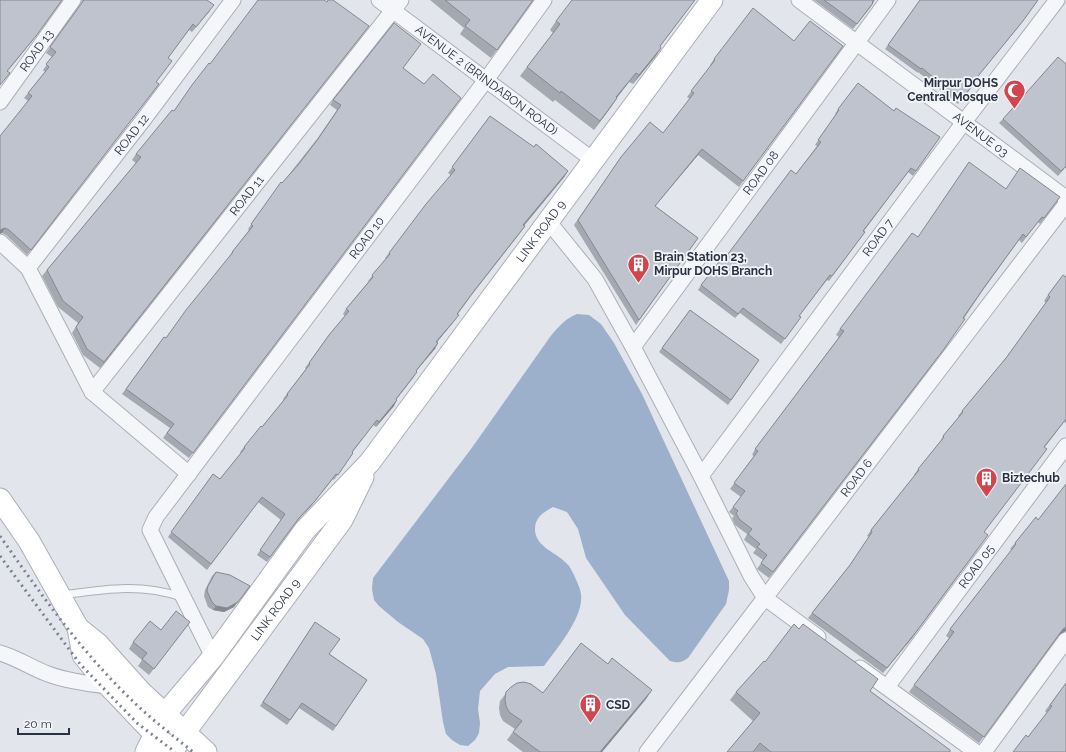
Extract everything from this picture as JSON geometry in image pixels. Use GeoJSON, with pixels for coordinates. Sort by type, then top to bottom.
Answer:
{"type":"FeatureCollection","features":[{"type":"Feature","properties":{"kind":"main road","name":"LINK ROAD 9"},"geometry":{"type":"LineString","coordinates":[[150,743],[165,714],[213,657],[305,530],[370,462],[712,0]]}},
{"type":"Feature","properties":{"kind":"main road","name":"LINK ROAD 9"},"geometry":{"type":"LineString","coordinates":[[172,752],[185,732],[342,520],[370,462]]}},
{"type":"Feature","properties":{"kind":"main road"},"geometry":{"type":"LineString","coordinates":[[0,499],[29,541],[78,628],[83,655],[109,686],[150,743],[172,752]]}},
{"type":"Feature","properties":{"kind":"main road"},"geometry":{"type":"LineString","coordinates":[[78,628],[98,644],[141,692],[206,752]]}},
{"type":"Feature","properties":{"kind":"street","name":"ROAD 13"},"geometry":{"type":"LineString","coordinates":[[0,102],[73,0]]}},
{"type":"Feature","properties":{"kind":"street","name":"ROAD 12"},"geometry":{"type":"LineString","coordinates":[[28,268],[144,119],[233,0]]}},
{"type":"Feature","properties":{"kind":"street","name":"AVENUE 2 (BRINDABON ROAD)"},"geometry":{"type":"LineString","coordinates":[[379,0],[397,5],[486,80],[593,160]]}},
{"type":"Feature","properties":{"kind":"street","name":"ROAD 10"},"geometry":{"type":"LineString","coordinates":[[183,597],[150,530],[156,518],[486,80],[544,0]]}},
{"type":"Feature","properties":{"kind":"street","name":"AVENUE 03"},"geometry":{"type":"LineString","coordinates":[[799,0],[1066,198]]}},
{"type":"Feature","properties":{"kind":"street","name":"ROAD 08"},"geometry":{"type":"LineString","coordinates":[[633,347],[888,0]]}},
{"type":"Feature","properties":{"kind":"street","name":"ROAD 7"},"geometry":{"type":"LineString","coordinates":[[701,476],[964,122],[1057,0]]}},
{"type":"Feature","properties":{"kind":"street","name":"ROAD 11"},"geometry":{"type":"LineString","coordinates":[[92,392],[397,5]]}},
{"type":"Feature","properties":{"kind":"street","name":"ROAD 6"},"geometry":{"type":"LineString","coordinates":[[647,752],[1066,204]]}},
{"type":"Feature","properties":{"kind":"street"},"geometry":{"type":"LineString","coordinates":[[548,221],[595,279],[633,347],[701,476],[751,576],[765,598],[829,645]]}},
{"type":"Feature","properties":{"kind":"street"},"geometry":{"type":"LineString","coordinates":[[0,242],[28,268],[92,392],[189,474]]}},
{"type":"Feature","properties":{"kind":"street","name":"ROAD 05"},"geometry":{"type":"LineString","coordinates":[[887,687],[1066,446]]}},
{"type":"Feature","properties":{"kind":"street"},"geometry":{"type":"LineString","coordinates":[[183,597],[213,657]]}},
{"type":"Feature","properties":{"kind":"street"},"geometry":{"type":"LineString","coordinates":[[984,752],[1066,640]]}},
{"type":"Feature","properties":{"kind":"street"},"geometry":{"type":"LineString","coordinates":[[0,653],[14,657],[48,674],[82,683],[109,686]]}},
{"type":"Feature","properties":{"kind":"street"},"geometry":{"type":"LineString","coordinates":[[848,659],[976,752]]}},
{"type":"Feature","properties":{"kind":"lane"},"geometry":{"type":"LineString","coordinates":[[60,596],[110,588],[139,588],[170,593],[183,597]]}},
{"type":"Feature","properties":{"kind":"water"},"geometry":{"type":"Polygon","coordinates":[[[577,314],[589,315],[601,324],[614,343],[642,394],[729,581],[726,604],[688,658],[679,662],[670,661],[625,615],[586,558],[578,529],[567,512],[553,507],[538,518],[535,525],[536,535],[543,545],[569,566],[581,592],[581,603],[578,612],[568,632],[544,666],[508,667],[495,674],[480,691],[478,709],[480,723],[479,733],[475,740],[468,746],[460,745],[446,734],[436,674],[429,648],[423,639],[398,622],[374,600],[372,589],[373,578],[471,449],[550,337],[569,318],[577,314]]]}},
{"type":"Feature","properties":{"kind":"building"},"geometry":{"type":"Polygon","coordinates":[[[0,0],[62,0],[36,36],[7,71],[10,73],[0,85],[0,0]]]}},
{"type":"Feature","properties":{"kind":"building"},"geometry":{"type":"Polygon","coordinates":[[[84,0],[207,0],[214,5],[196,27],[193,24],[168,58],[172,61],[156,82],[159,84],[31,250],[9,230],[5,228],[0,230],[0,136],[32,96],[28,93],[49,67],[46,64],[56,52],[50,47],[84,0]]]}},
{"type":"Feature","properties":{"kind":"building"},"geometry":{"type":"Polygon","coordinates":[[[258,0],[324,0],[327,2],[328,0],[333,0],[369,26],[104,362],[87,349],[76,327],[83,317],[63,301],[47,270],[141,157],[136,154],[172,110],[174,111],[192,85],[209,63],[210,64],[258,0]]]}},
{"type":"Feature","properties":{"kind":"building"},"geometry":{"type":"Polygon","coordinates":[[[445,0],[533,0],[497,50],[465,26],[470,20],[445,0]]]}},
{"type":"Feature","properties":{"kind":"building"},"geometry":{"type":"Polygon","coordinates":[[[572,0],[695,0],[660,46],[661,48],[639,75],[636,73],[616,97],[617,98],[600,121],[561,91],[560,93],[527,67],[560,24],[556,21],[572,0]]]}},
{"type":"Feature","properties":{"kind":"building"},"geometry":{"type":"Polygon","coordinates":[[[824,0],[874,0],[857,24],[824,0]]]}},
{"type":"Feature","properties":{"kind":"building"},"geometry":{"type":"Polygon","coordinates":[[[920,0],[1038,0],[1023,21],[974,81],[975,82],[961,100],[922,68],[921,69],[888,45],[920,0]]]}},
{"type":"Feature","properties":{"kind":"building"},"geometry":{"type":"Polygon","coordinates":[[[753,8],[794,41],[810,21],[843,46],[743,181],[702,149],[655,206],[698,238],[639,320],[578,220],[621,157],[650,122],[663,133],[694,93],[691,91],[715,60],[714,59],[753,8]]]}},
{"type":"Feature","properties":{"kind":"building"},"geometry":{"type":"Polygon","coordinates":[[[394,23],[421,44],[403,68],[424,84],[433,74],[461,98],[193,453],[167,433],[174,424],[126,389],[164,337],[166,338],[186,310],[253,226],[251,224],[281,182],[282,183],[298,165],[318,139],[341,105],[333,100],[394,23]]]}},
{"type":"Feature","properties":{"kind":"building"},"geometry":{"type":"Polygon","coordinates":[[[1058,57],[1066,64],[1066,166],[1061,171],[1003,119],[1058,57]]]}},
{"type":"Feature","properties":{"kind":"building"},"geometry":{"type":"Polygon","coordinates":[[[858,83],[894,111],[896,108],[940,137],[916,171],[911,168],[863,231],[865,232],[832,276],[830,275],[799,316],[801,317],[785,339],[743,308],[738,314],[701,285],[723,257],[725,258],[791,170],[796,174],[821,142],[818,140],[839,110],[838,109],[858,83]]]}},
{"type":"Feature","properties":{"kind":"building"},"geometry":{"type":"Polygon","coordinates":[[[490,116],[534,147],[536,144],[568,171],[523,225],[525,226],[457,314],[459,315],[436,342],[438,343],[416,371],[417,372],[396,399],[397,400],[379,422],[377,420],[352,452],[353,453],[338,475],[336,474],[315,501],[299,518],[270,557],[260,550],[285,514],[262,497],[211,564],[171,532],[213,474],[220,479],[261,426],[262,427],[288,395],[287,394],[310,364],[309,363],[329,335],[349,311],[346,309],[373,277],[372,275],[390,254],[389,253],[426,204],[455,170],[452,167],[490,116]]]}},
{"type":"Feature","properties":{"kind":"building"},"geometry":{"type":"Polygon","coordinates":[[[969,162],[1006,189],[1020,168],[1060,197],[1044,218],[1042,217],[1026,237],[1023,234],[963,318],[965,319],[944,349],[773,572],[761,563],[767,555],[757,547],[760,544],[748,534],[752,529],[739,519],[736,513],[738,511],[733,507],[745,491],[734,483],[758,451],[755,449],[844,331],[840,329],[912,233],[918,237],[969,162]]]}},
{"type":"Feature","properties":{"kind":"building"},"geometry":{"type":"Polygon","coordinates":[[[1063,275],[1066,277],[1066,419],[1044,447],[1047,449],[984,532],[988,535],[916,632],[887,668],[812,613],[850,565],[872,532],[871,530],[919,470],[918,469],[944,437],[943,436],[963,412],[962,411],[1006,358],[1050,297],[1048,295],[1063,275]]]}},
{"type":"Feature","properties":{"kind":"building"},"geometry":{"type":"Polygon","coordinates":[[[690,310],[759,360],[731,400],[662,348],[690,310]]]}},
{"type":"Feature","properties":{"kind":"building"},"geometry":{"type":"Polygon","coordinates":[[[1066,484],[1066,627],[1063,629],[984,737],[914,685],[954,632],[950,629],[1016,544],[1015,543],[1036,517],[1038,520],[1066,484]]]}},
{"type":"Feature","properties":{"kind":"building"},"geometry":{"type":"Polygon","coordinates":[[[216,572],[230,575],[250,586],[238,602],[227,608],[216,606],[212,602],[207,591],[208,586],[216,572]]]}},
{"type":"Feature","properties":{"kind":"building"},"geometry":{"type":"Polygon","coordinates":[[[176,611],[190,622],[154,669],[142,659],[147,653],[133,642],[150,621],[161,630],[176,611]]]}},
{"type":"Feature","properties":{"kind":"building"},"geometry":{"type":"Polygon","coordinates":[[[315,622],[340,639],[329,654],[367,680],[336,726],[302,703],[290,720],[263,702],[315,622]]]}},
{"type":"Feature","properties":{"kind":"building"},"geometry":{"type":"Polygon","coordinates":[[[794,624],[799,629],[803,624],[878,679],[870,691],[950,750],[950,752],[771,752],[760,743],[753,752],[727,752],[760,713],[736,692],[764,661],[765,662],[794,624]]]}},
{"type":"Feature","properties":{"kind":"building"},"geometry":{"type":"Polygon","coordinates":[[[581,643],[608,664],[612,658],[652,690],[600,752],[540,752],[513,732],[522,721],[509,712],[506,706],[506,692],[517,683],[524,682],[531,684],[543,693],[581,643]]]}},
{"type":"Feature","properties":{"kind":"building"},"geometry":{"type":"Polygon","coordinates":[[[1066,683],[1066,752],[1013,752],[1026,735],[1028,737],[1052,706],[1050,705],[1066,683]]]}},
{"type":"Feature","properties":{"kind":"railway"},"geometry":{"type":"LineString","coordinates":[[0,536],[48,603],[100,668],[145,713],[193,752]]}},
{"type":"Feature","properties":{"kind":"railway"},"geometry":{"type":"LineString","coordinates":[[0,556],[80,664],[137,723],[175,752]]}},
{"type":"Feature","properties":{"kind":"place","name":"Mirpur DOHS Central Mosque"},"geometry":{"type":"Point","coordinates":[1014,110]}},
{"type":"Feature","properties":{"kind":"place","name":"Brain Station 23, Mirpur DOHS Branch"},"geometry":{"type":"Point","coordinates":[638,284]}},
{"type":"Feature","properties":{"kind":"place","name":"Biztechub"},"geometry":{"type":"Point","coordinates":[987,498]}},
{"type":"Feature","properties":{"kind":"place","name":"CSD"},"geometry":{"type":"Point","coordinates":[591,724]}}]}
